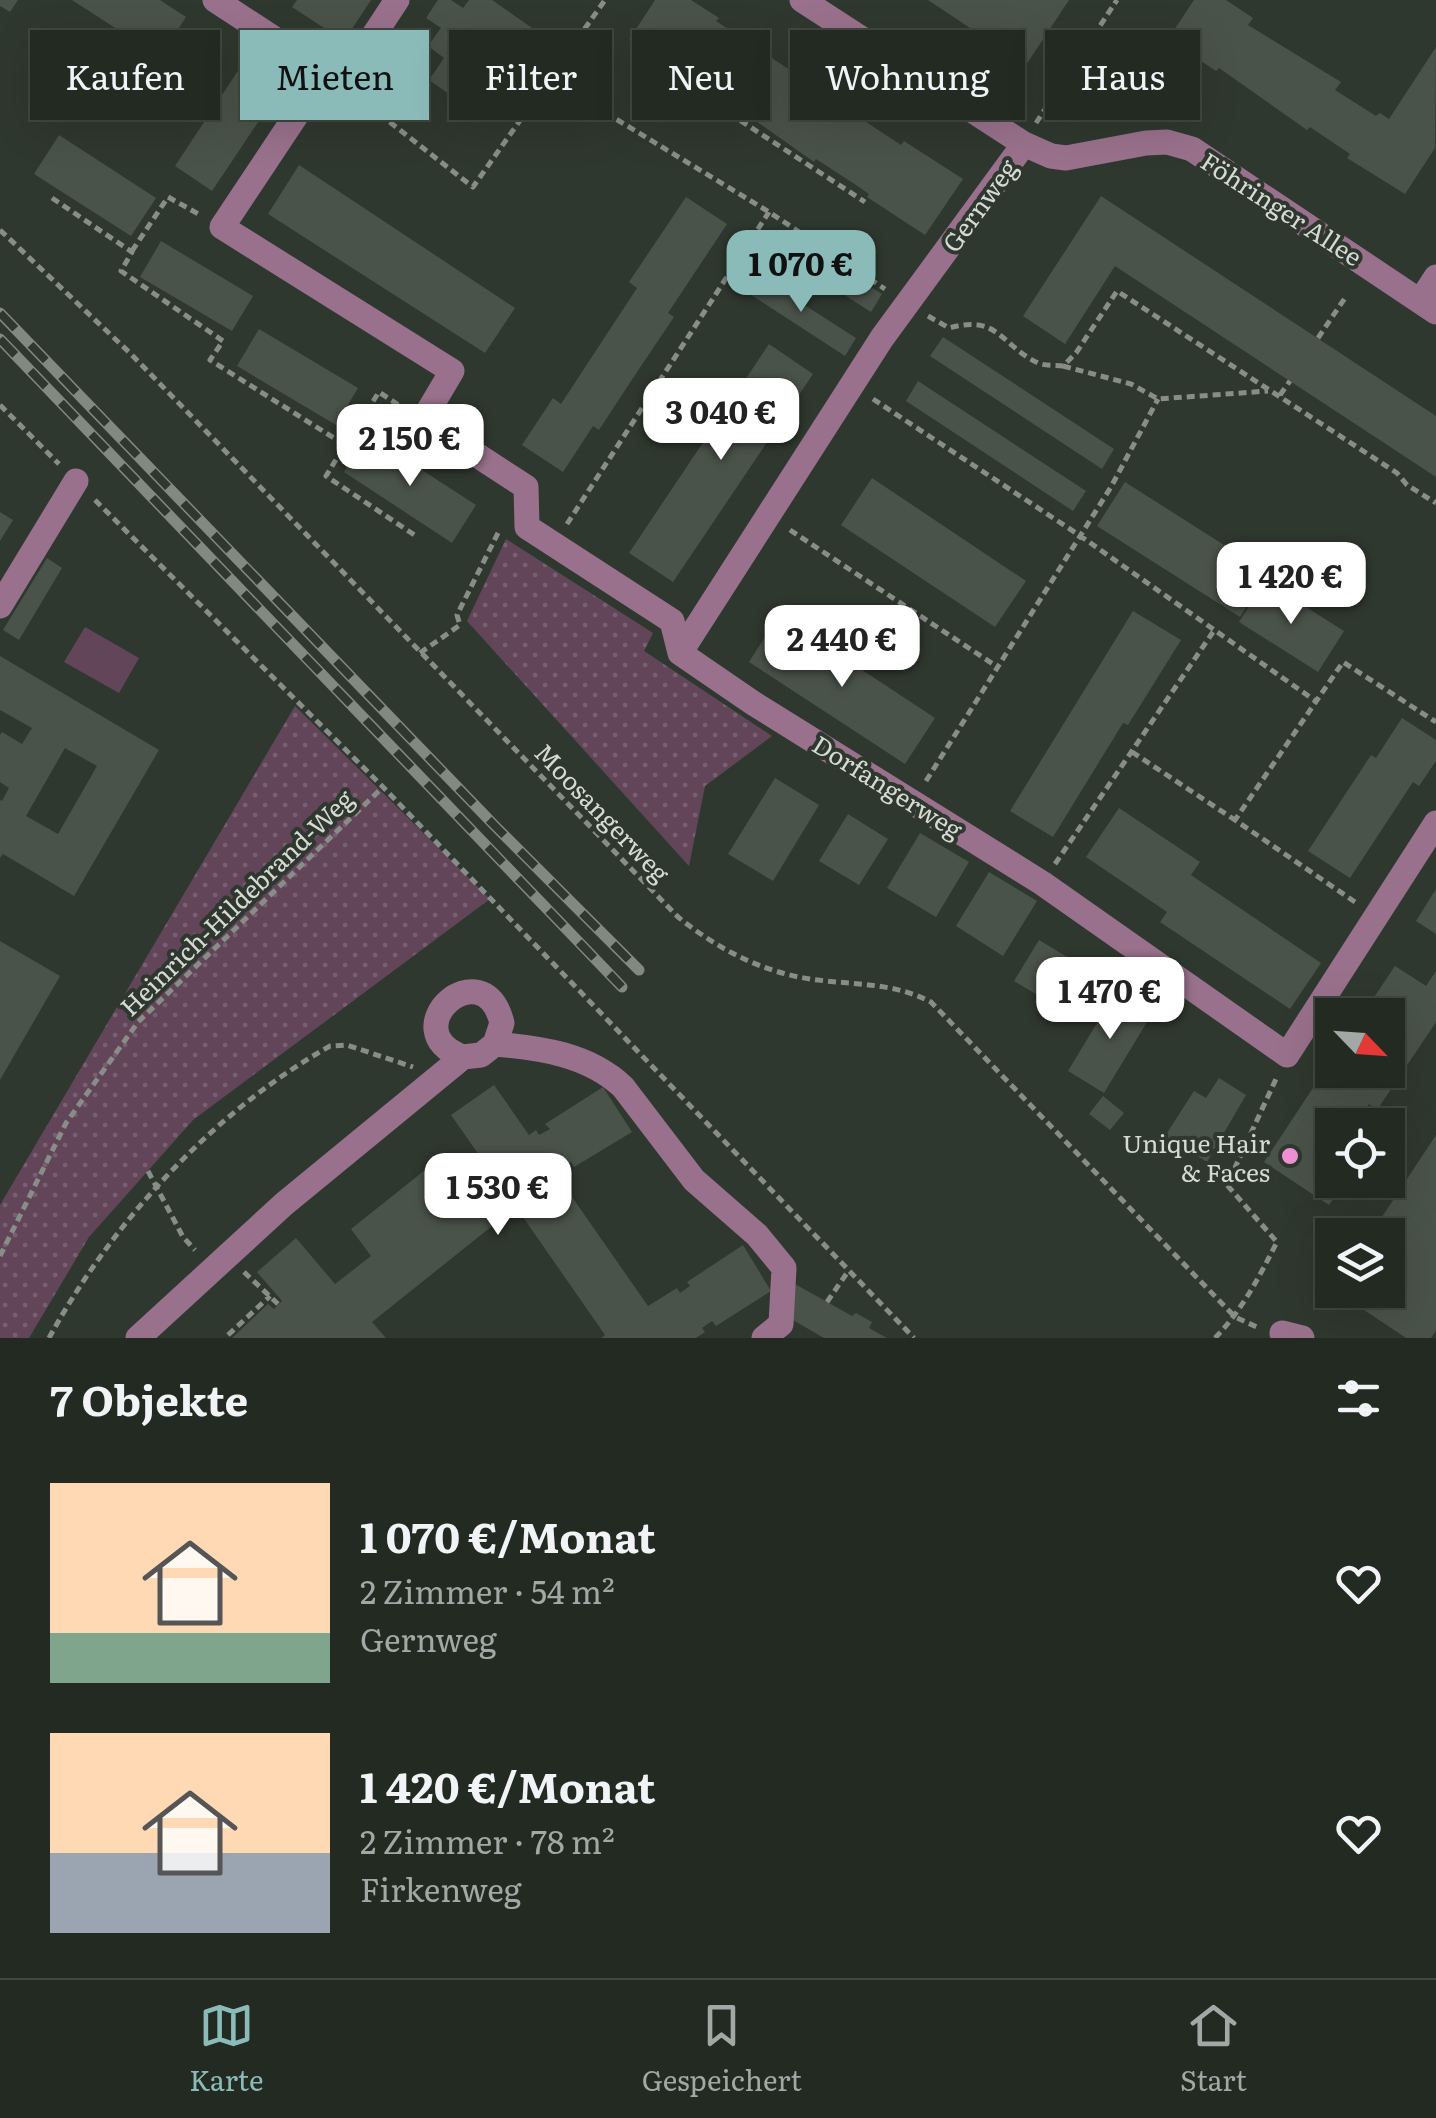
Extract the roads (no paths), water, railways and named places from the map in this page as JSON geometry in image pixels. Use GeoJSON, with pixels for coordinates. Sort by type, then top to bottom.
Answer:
{"type":"FeatureCollection","features":[{"type":"Feature","properties":{"kind":"street"},"geometry":{"type":"LineString","coordinates":[[215,0],[261,30]]}},
{"type":"Feature","properties":{"kind":"street"},"geometry":{"type":"LineString","coordinates":[[377,30],[397,0]]}},
{"type":"Feature","properties":{"kind":"street","name":"Föhringer Allee"},"geometry":{"type":"LineString","coordinates":[[802,0],[1024,144],[1051,156],[1066,158],[1146,143],[1167,142],[1192,149],[1428,306]]}},
{"type":"Feature","properties":{"kind":"street","name":"Dorfangerweg"},"geometry":{"type":"LineString","coordinates":[[293,120],[222,227],[452,371],[423,420],[526,487],[528,527],[672,620],[680,653],[1042,883],[1288,1055],[1436,823]]}},
{"type":"Feature","properties":{"kind":"street","name":"Gernweg"},"geometry":{"type":"LineString","coordinates":[[680,653],[907,302],[1024,144]]}},
{"type":"Feature","properties":{"kind":"street"},"geometry":{"type":"LineString","coordinates":[[1428,306],[1436,278]]}},
{"type":"Feature","properties":{"kind":"street"},"geometry":{"type":"LineString","coordinates":[[0,606],[76,481]]}},
{"type":"Feature","properties":{"kind":"street"},"geometry":{"type":"LineString","coordinates":[[138,1338],[284,1204],[464,1057],[481,1055],[495,1044],[502,1023],[493,1002],[474,992],[452,996],[438,1014],[436,1025],[444,1046],[464,1057]]}},
{"type":"Feature","properties":{"kind":"street"},"geometry":{"type":"LineString","coordinates":[[495,1044],[554,1051],[623,1086],[694,1180],[758,1235],[784,1268],[782,1324],[764,1338]]}},
{"type":"Feature","properties":{"kind":"railway"},"geometry":{"type":"LineString","coordinates":[[0,313],[639,970]]}},
{"type":"Feature","properties":{"kind":"railway"},"geometry":{"type":"LineString","coordinates":[[0,339],[622,987]]}},
{"type":"Feature","properties":{"kind":"place","name":"Unique Hair & Faces"},"geometry":{"type":"Point","coordinates":[1290,1156]}}]}
